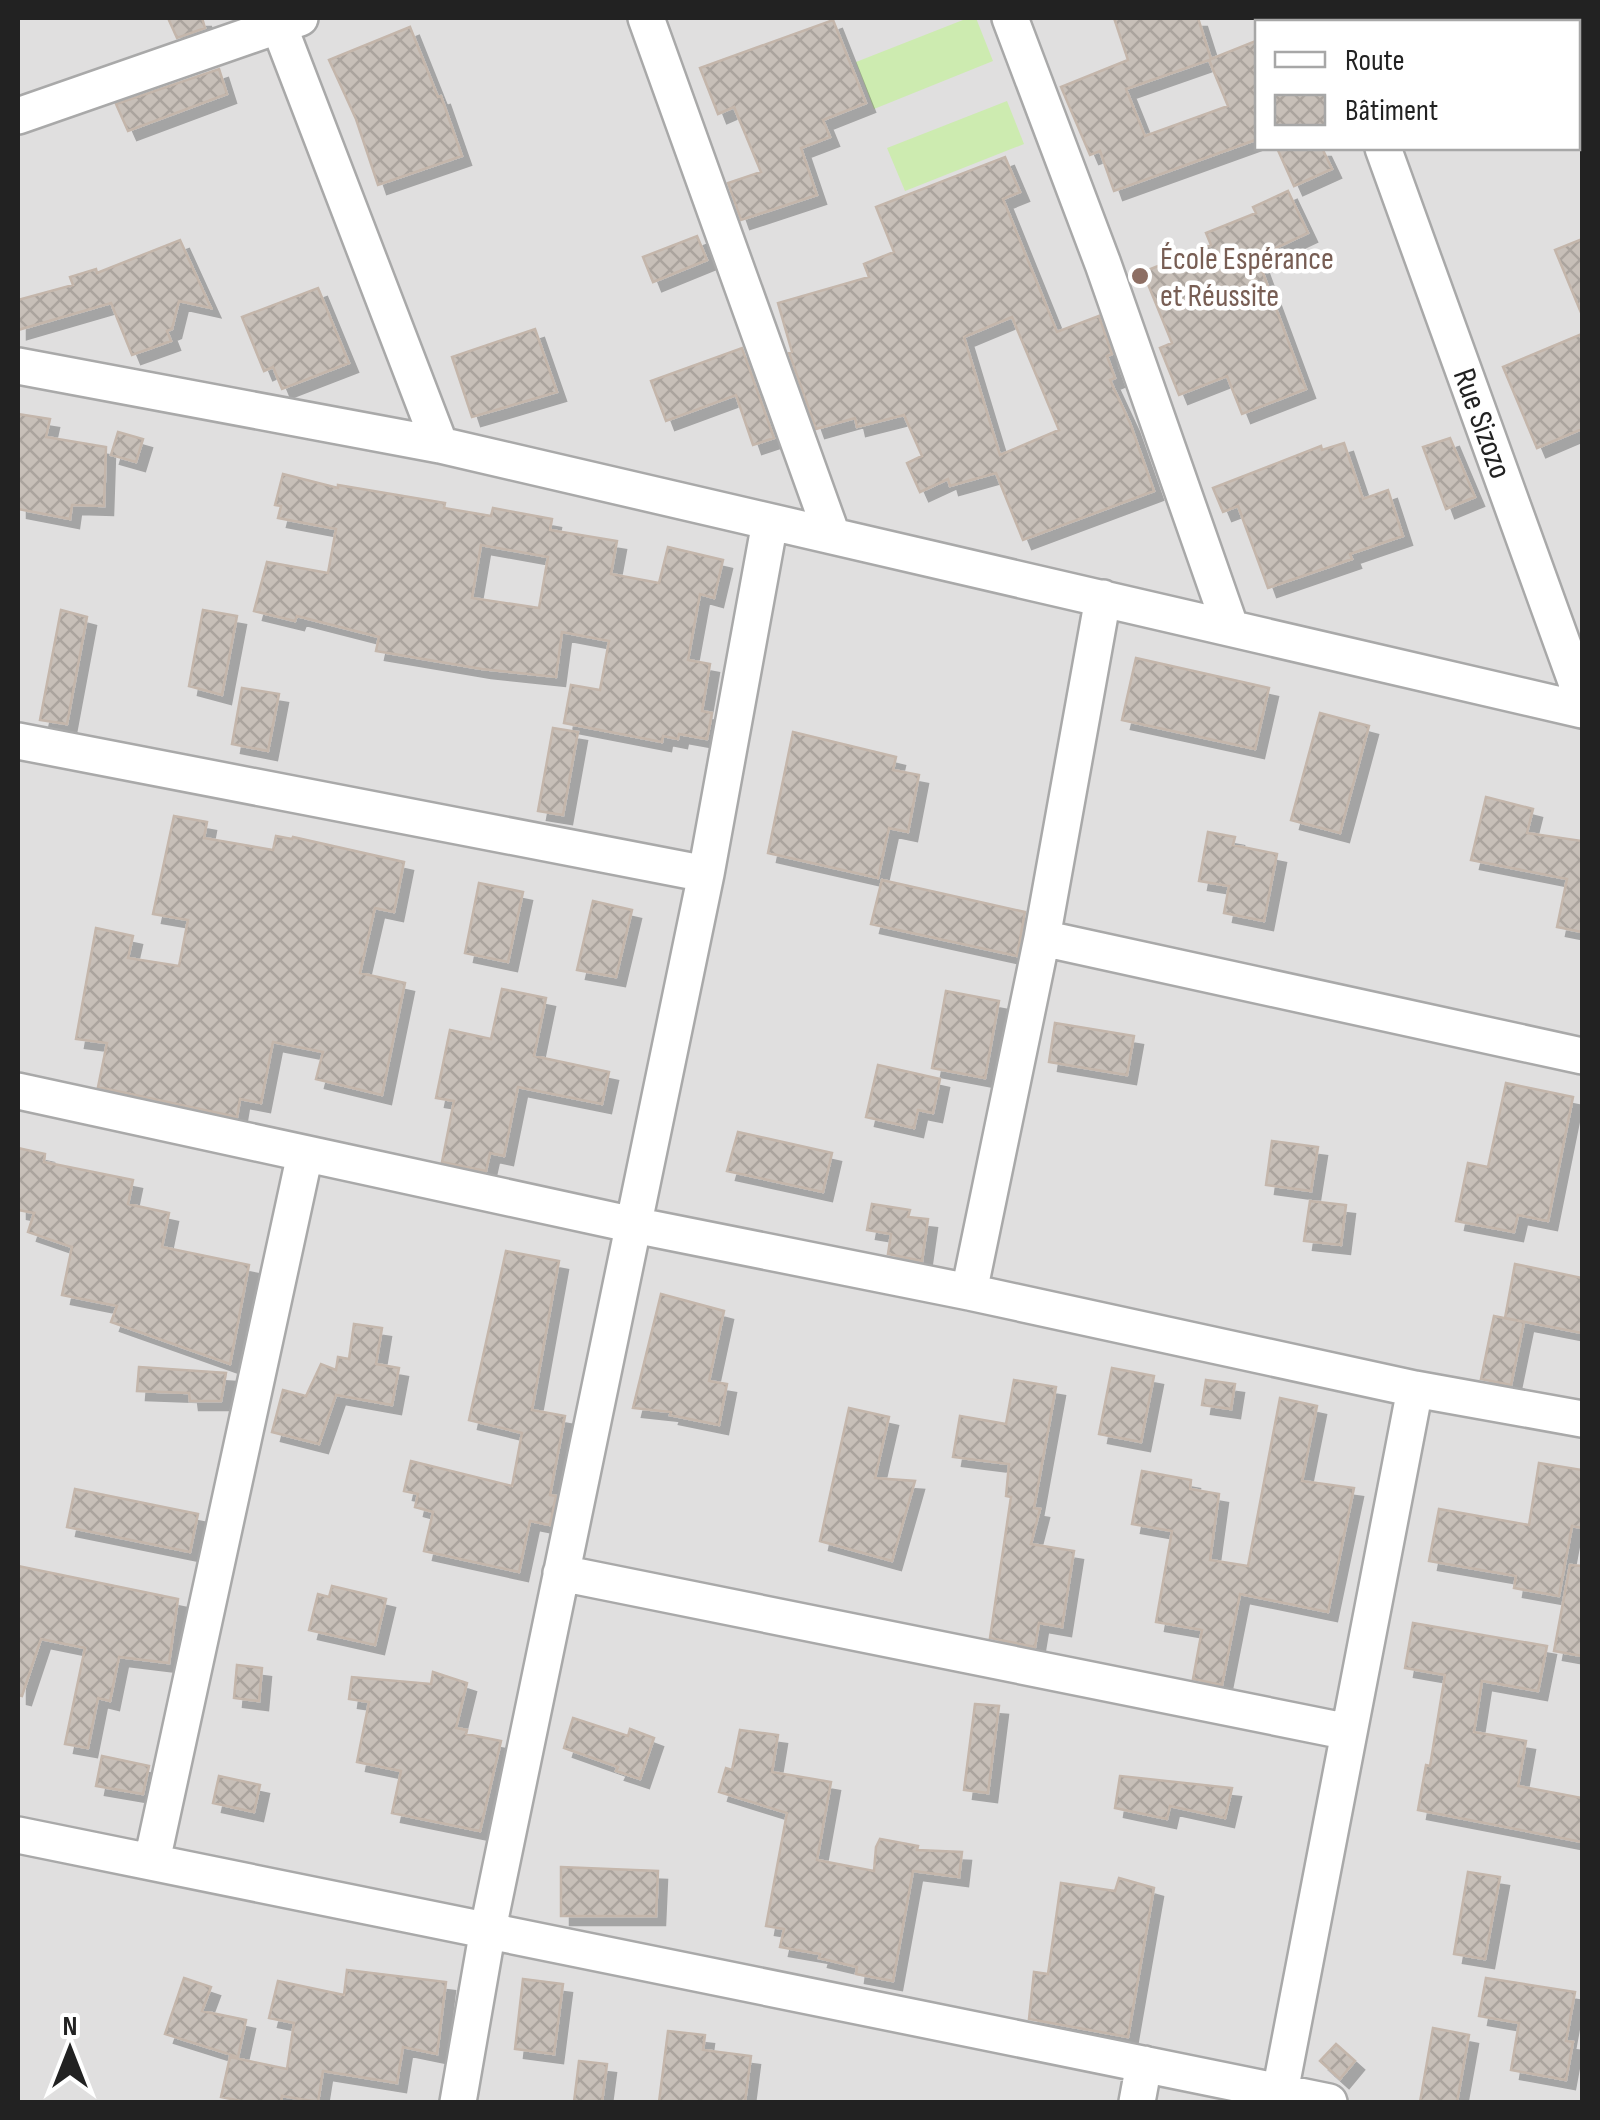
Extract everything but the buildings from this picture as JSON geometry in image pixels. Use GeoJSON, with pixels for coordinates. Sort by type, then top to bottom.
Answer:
{"type":"FeatureCollection","features":[{"type":"Feature","properties":{"kind":"street"},"geometry":{"type":"LineString","coordinates":[[646,18],[832,536]]}},
{"type":"Feature","properties":{"kind":"street"},"geometry":{"type":"LineString","coordinates":[[1010,18],[1103,264],[1230,626]]}},
{"type":"Feature","properties":{"kind":"street"},"geometry":{"type":"LineString","coordinates":[[18,116],[290,22],[440,445]]}},
{"type":"Feature","properties":{"kind":"street","name":"Rue Sizozo"},"geometry":{"type":"LineString","coordinates":[[1384,150],[1578,675]]}},
{"type":"Feature","properties":{"kind":"street"},"geometry":{"type":"LineString","coordinates":[[18,366],[440,445],[1582,710]]}},
{"type":"Feature","properties":{"kind":"street"},"geometry":{"type":"LineString","coordinates":[[458,2102],[488,1929],[706,874],[770,522]]}},
{"type":"Feature","properties":{"kind":"street"},"geometry":{"type":"LineString","coordinates":[[969,1292],[1042,938],[1103,598]]}},
{"type":"Feature","properties":{"kind":"street"},"geometry":{"type":"LineString","coordinates":[[18,741],[706,874]]}},
{"type":"Feature","properties":{"kind":"street"},"geometry":{"type":"LineString","coordinates":[[1042,938],[1582,1056]]}},
{"type":"Feature","properties":{"kind":"street"},"geometry":{"type":"LineString","coordinates":[[18,1091],[634,1225],[969,1292],[1415,1389],[1582,1420]]}},
{"type":"Feature","properties":{"kind":"street"},"geometry":{"type":"LineString","coordinates":[[152,1861],[304,1154]]}},
{"type":"Feature","properties":{"kind":"street"},"geometry":{"type":"LineString","coordinates":[[1258,2093],[1349,1732],[1415,1389]]}},
{"type":"Feature","properties":{"kind":"street"},"geometry":{"type":"LineString","coordinates":[[561,1573],[1349,1732]]}},
{"type":"Feature","properties":{"kind":"street"},"geometry":{"type":"LineString","coordinates":[[18,1835],[1144,2064],[1258,2093],[1329,2102]]}},
{"type":"Feature","properties":{"kind":"street"},"geometry":{"type":"LineString","coordinates":[[1137,2102],[1144,2064]]}},
{"type":"Feature","properties":{"kind":"shaded area"},"geometry":{"type":"Polygon","coordinates":[[[18,18],[1582,18],[1582,2102],[18,2102],[18,18]]]}},
{"type":"Feature","properties":{"kind":"green space"},"geometry":{"type":"Polygon","coordinates":[[[976,18],[993,61],[874,109],[856,62],[976,18]]]}},
{"type":"Feature","properties":{"kind":"green space"},"geometry":{"type":"Polygon","coordinates":[[[1007,101],[1024,144],[905,191],[887,148],[1007,101]]]}},
{"type":"Feature","properties":{"kind":"place","name":"École Espérance et Réussite"},"geometry":{"type":"Point","coordinates":[1140,276]}}]}
